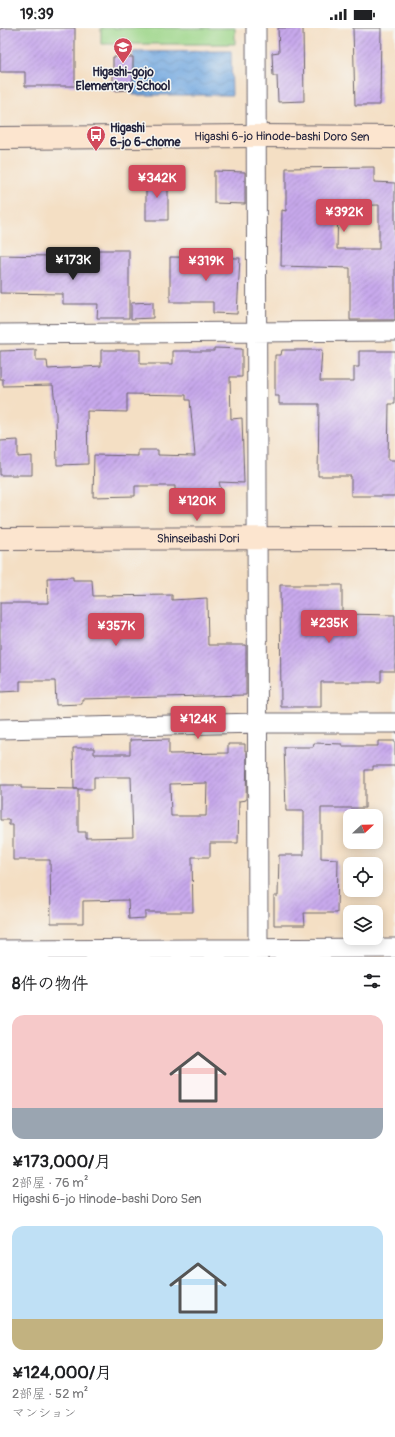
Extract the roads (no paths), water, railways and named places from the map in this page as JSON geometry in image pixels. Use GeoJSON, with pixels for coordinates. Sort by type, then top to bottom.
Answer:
{"type":"FeatureCollection","features":[{"type":"Feature","properties":{"kind":"street"},"geometry":{"type":"LineString","coordinates":[[256,28],[258,953]]}},
{"type":"Feature","properties":{"kind":"street","name":"Higashi 6-jo Hinode-bashi Doro Sen"},"geometry":{"type":"LineString","coordinates":[[0,138],[257,136],[395,137]]}},
{"type":"Feature","properties":{"kind":"street"},"geometry":{"type":"LineString","coordinates":[[0,334],[395,331]]}},
{"type":"Feature","properties":{"kind":"street","name":"Shinseibashi Dori"},"geometry":{"type":"LineString","coordinates":[[0,539],[395,538]]}},
{"type":"Feature","properties":{"kind":"street"},"geometry":{"type":"LineString","coordinates":[[0,729],[258,723],[395,723]]}},
{"type":"Feature","properties":{"kind":"street"},"geometry":{"type":"LineString","coordinates":[[0,950],[258,953],[395,948]]}},
{"type":"Feature","properties":{"kind":"water"},"geometry":{"type":"Polygon","coordinates":[[[231,51],[232,95],[133,95],[133,52],[231,51]]]}},
{"type":"Feature","properties":{"kind":"place","name":"Higashi-gojo Elementary School"},"geometry":{"type":"Point","coordinates":[123,64]}},
{"type":"Feature","properties":{"kind":"place","name":"Higashi 6-jo 6-chome"},"geometry":{"type":"Point","coordinates":[96,152]}}]}
